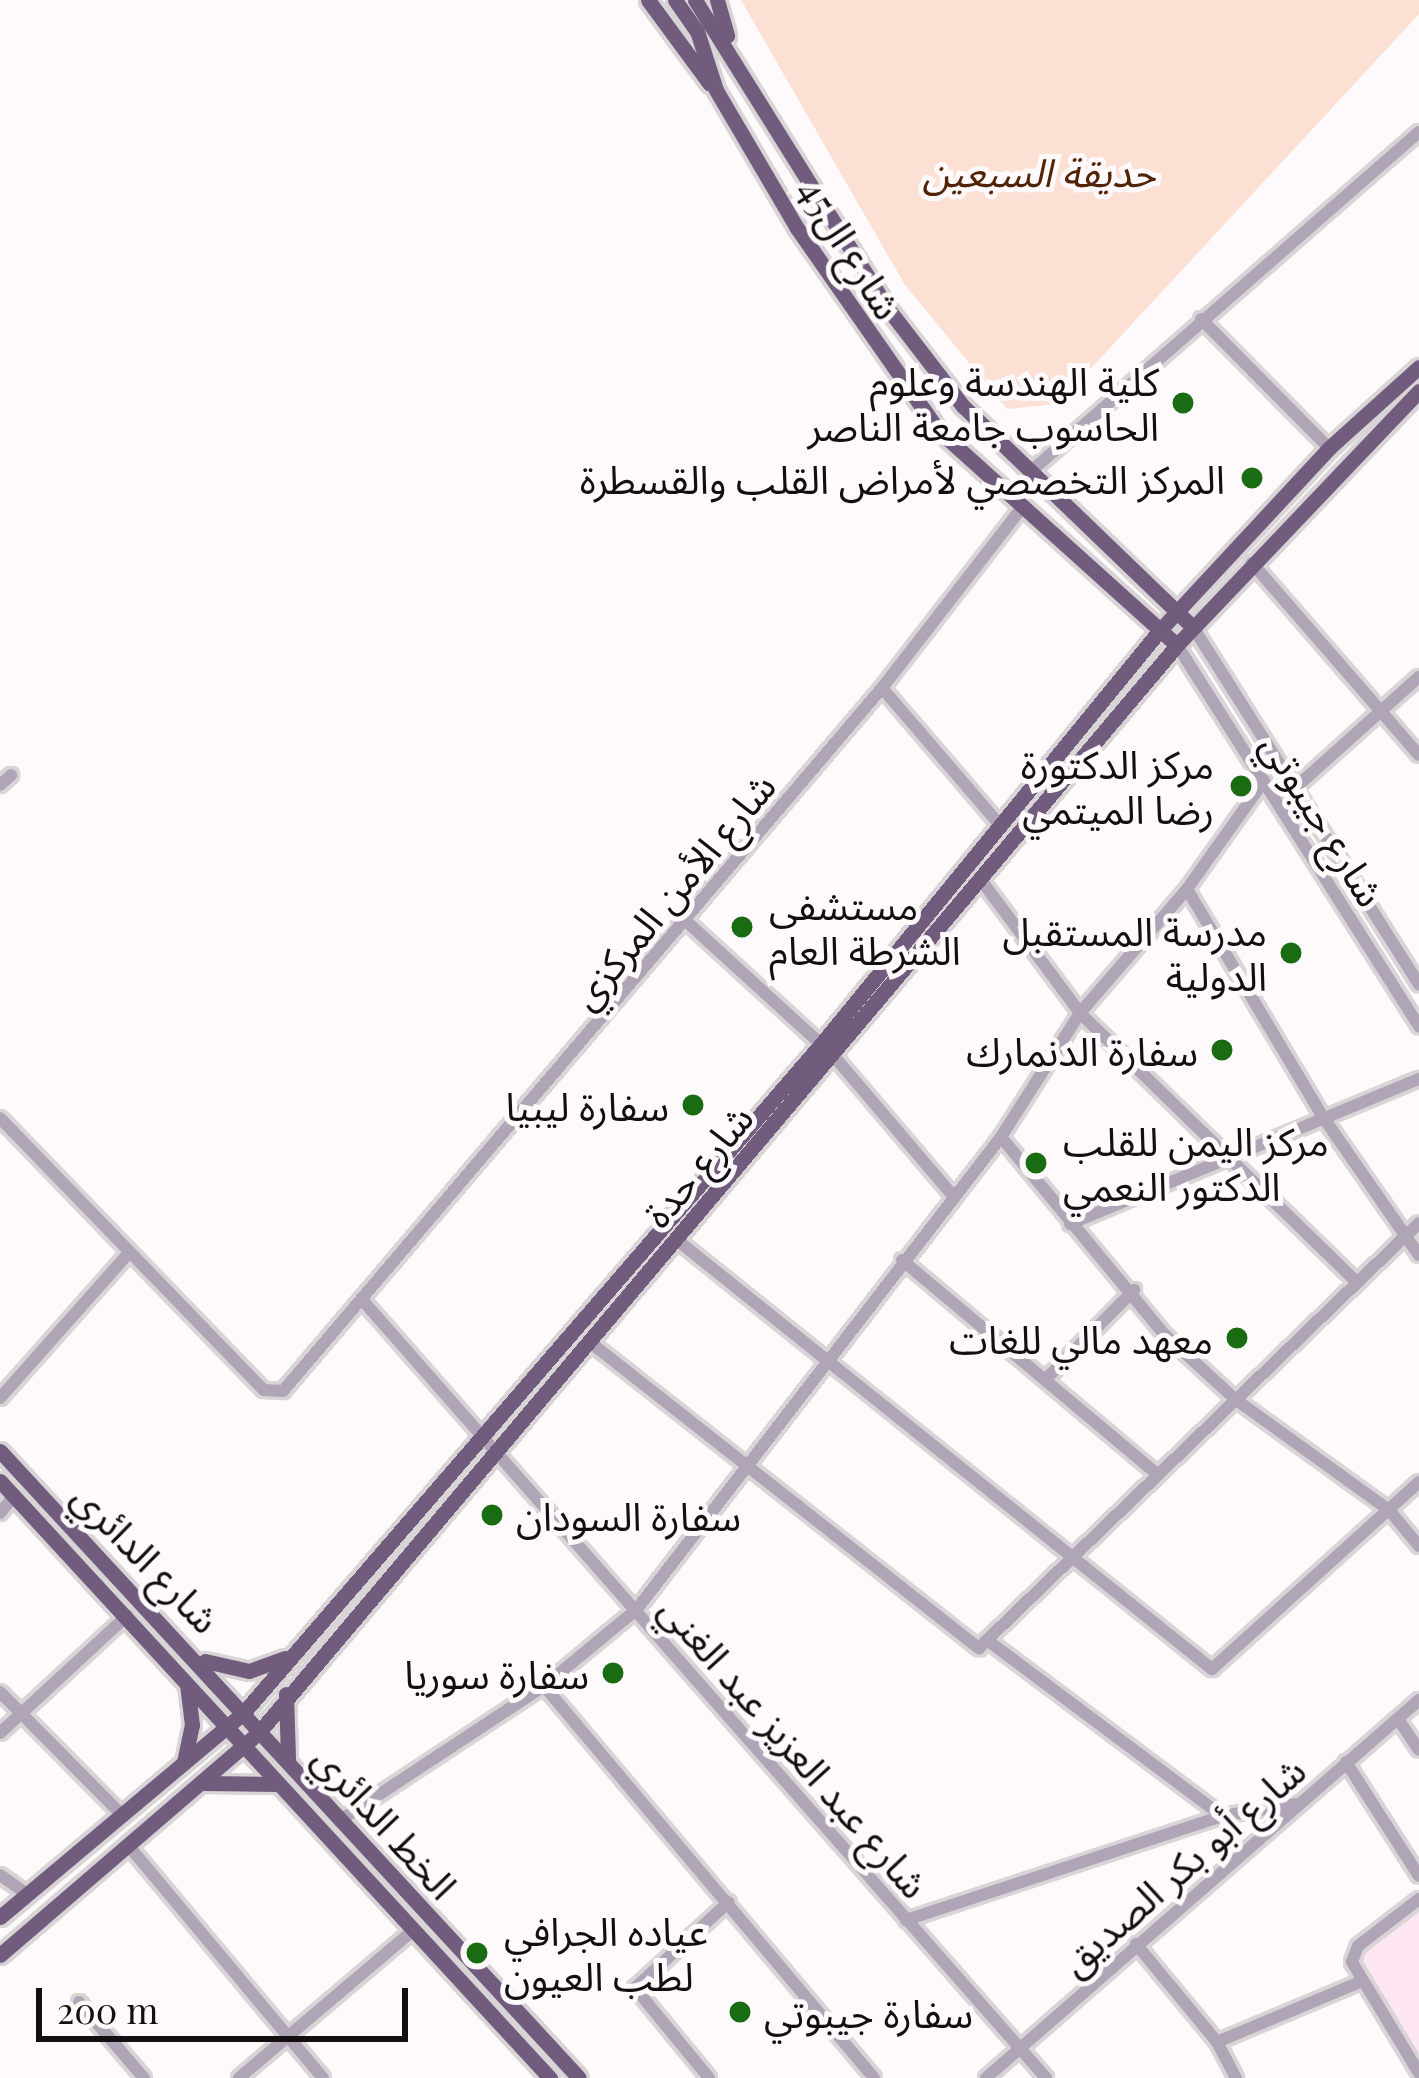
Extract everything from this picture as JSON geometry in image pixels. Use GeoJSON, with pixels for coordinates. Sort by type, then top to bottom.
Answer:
{"type":"FeatureCollection","features":[{"type":"Feature","properties":{"kind":"main road"},"geometry":{"type":"LineString","coordinates":[[648,0],[716,90]]}},
{"type":"Feature","properties":{"kind":"main road","name":"شارع ال45"},"geometry":{"type":"LineString","coordinates":[[675,0],[697,31],[716,90],[861,330],[938,430],[1020,510],[1177,644]]}},
{"type":"Feature","properties":{"kind":"main road","name":"شارع ال45"},"geometry":{"type":"LineString","coordinates":[[695,0],[889,310],[963,406],[1193,627]]}},
{"type":"Feature","properties":{"kind":"main road"},"geometry":{"type":"LineString","coordinates":[[717,0],[731,51]]}},
{"type":"Feature","properties":{"kind":"main road"},"geometry":{"type":"LineString","coordinates":[[861,330],[889,310]]}},
{"type":"Feature","properties":{"kind":"main road","name":"شارع حدة"},"geometry":{"type":"LineString","coordinates":[[0,1955],[260,1731],[286,1694],[677,1240],[999,824],[1160,630],[1329,448],[1419,367]]}},
{"type":"Feature","properties":{"kind":"main road","name":"شارع حدة"},"geometry":{"type":"LineString","coordinates":[[0,1917],[244,1712],[980,880],[1177,644],[1419,391]]}},
{"type":"Feature","properties":{"kind":"main road","name":"شارع الدائري"},"geometry":{"type":"LineString","coordinates":[[0,1451],[244,1712]]}},
{"type":"Feature","properties":{"kind":"main road","name":"شارع الدائري"},"geometry":{"type":"LineString","coordinates":[[0,1481],[227,1728]]}},
{"type":"Feature","properties":{"kind":"main road"},"geometry":{"type":"LineString","coordinates":[[197,1657],[249,1671],[288,1657]]}},
{"type":"Feature","properties":{"kind":"main road"},"geometry":{"type":"LineString","coordinates":[[182,1768],[192,1725],[186,1683]]}},
{"type":"Feature","properties":{"kind":"main road"},"geometry":{"type":"LineString","coordinates":[[286,1694],[289,1762]]}},
{"type":"Feature","properties":{"kind":"main road","name":"الخط الدائري"},"geometry":{"type":"LineString","coordinates":[[244,1712],[579,2078]]}},
{"type":"Feature","properties":{"kind":"main road","name":"الخط الدائري"},"geometry":{"type":"LineString","coordinates":[[227,1728],[410,1934],[550,2078]]}},
{"type":"Feature","properties":{"kind":"main road"},"geometry":{"type":"LineString","coordinates":[[199,1784],[234,1778],[278,1784]]}},
{"type":"Feature","properties":{"kind":"street"},"geometry":{"type":"LineString","coordinates":[[1029,473],[1419,132]]}},
{"type":"Feature","properties":{"kind":"street"},"geometry":{"type":"LineString","coordinates":[[1201,319],[1329,448]]}},
{"type":"Feature","properties":{"kind":"street","name":"شارع الأمن المركزي"},"geometry":{"type":"LineString","coordinates":[[128,1254],[265,1390],[283,1391],[365,1303],[882,688],[1020,510]]}},
{"type":"Feature","properties":{"kind":"street"},"geometry":{"type":"LineString","coordinates":[[1252,563],[1419,754]]}},
{"type":"Feature","properties":{"kind":"street","name":"شارع جيبوتي"},"geometry":{"type":"LineString","coordinates":[[1193,627],[1419,983]]}},
{"type":"Feature","properties":{"kind":"street","name":"شارع جيبوتي"},"geometry":{"type":"LineString","coordinates":[[1177,644],[1419,1027]]}},
{"type":"Feature","properties":{"kind":"street"},"geometry":{"type":"LineString","coordinates":[[1294,789],[1419,676]]}},
{"type":"Feature","properties":{"kind":"street"},"geometry":{"type":"LineString","coordinates":[[882,688],[999,824]]}},
{"type":"Feature","properties":{"kind":"street"},"geometry":{"type":"LineString","coordinates":[[339,1821],[544,1686],[637,1609],[1000,1137],[1080,1013],[1187,889],[1264,781]]}},
{"type":"Feature","properties":{"kind":"street"},"geometry":{"type":"LineString","coordinates":[[980,880],[1080,1013],[1231,1154],[1357,1282]]}},
{"type":"Feature","properties":{"kind":"street"},"geometry":{"type":"LineString","coordinates":[[1187,889],[1323,1117],[1419,1255]]}},
{"type":"Feature","properties":{"kind":"street"},"geometry":{"type":"LineString","coordinates":[[686,921],[828,1049],[953,1196]]}},
{"type":"Feature","properties":{"kind":"street"},"geometry":{"type":"LineString","coordinates":[[1070,1224],[1419,1079]]}},
{"type":"Feature","properties":{"kind":"street"},"geometry":{"type":"LineString","coordinates":[[0,1118],[128,1254],[0,1398]]}},
{"type":"Feature","properties":{"kind":"street"},"geometry":{"type":"LineString","coordinates":[[1000,1137],[1070,1224],[1134,1290],[1164,1334],[1235,1399],[1389,1510],[1419,1546]]}},
{"type":"Feature","properties":{"kind":"street"},"geometry":{"type":"LineString","coordinates":[[591,1343],[979,1648],[1419,1223]]}},
{"type":"Feature","properties":{"kind":"street"},"geometry":{"type":"LineString","coordinates":[[677,1240],[830,1357],[1212,1669],[1419,1482]]}},
{"type":"Feature","properties":{"kind":"street"},"geometry":{"type":"LineString","coordinates":[[902,1260],[1156,1474]]}},
{"type":"Feature","properties":{"kind":"street"},"geometry":{"type":"LineString","coordinates":[[1046,1380],[1134,1290]]}},
{"type":"Feature","properties":{"kind":"street","name":"شارع عبد العزيز عبد الغني"},"geometry":{"type":"LineString","coordinates":[[365,1303],[481,1442],[637,1609],[1046,2078]]}},
{"type":"Feature","properties":{"kind":"street"},"geometry":{"type":"LineString","coordinates":[[0,1514],[14,1496]]}},
{"type":"Feature","properties":{"kind":"street"},"geometry":{"type":"LineString","coordinates":[[0,1733],[127,1616]]}},
{"type":"Feature","properties":{"kind":"street"},"geometry":{"type":"LineString","coordinates":[[987,1640],[1222,1816]]}},
{"type":"Feature","properties":{"kind":"street"},"geometry":{"type":"LineString","coordinates":[[544,1686],[874,2078]]}},
{"type":"Feature","properties":{"kind":"street"},"geometry":{"type":"LineString","coordinates":[[0,1692],[123,1816]]}},
{"type":"Feature","properties":{"kind":"street","name":"شارع أبو بكر الصديق"},"geometry":{"type":"LineString","coordinates":[[986,2078],[1419,1700]]}},
{"type":"Feature","properties":{"kind":"street"},"geometry":{"type":"LineString","coordinates":[[1398,1719],[1419,1750]]}},
{"type":"Feature","properties":{"kind":"street"},"geometry":{"type":"LineString","coordinates":[[1346,1762],[1419,1876]]}},
{"type":"Feature","properties":{"kind":"street"},"geometry":{"type":"LineString","coordinates":[[906,1920],[1222,1816],[1297,1804]]}},
{"type":"Feature","properties":{"kind":"street"},"geometry":{"type":"LineString","coordinates":[[128,1846],[291,2032],[323,2078]]}},
{"type":"Feature","properties":{"kind":"street"},"geometry":{"type":"LineString","coordinates":[[0,1875],[26,1893]]}},
{"type":"Feature","properties":{"kind":"street"},"geometry":{"type":"LineString","coordinates":[[1419,1899],[1352,1954],[1362,1981],[1419,2074]]}},
{"type":"Feature","properties":{"kind":"street"},"geometry":{"type":"LineString","coordinates":[[709,2078],[635,1988],[729,1902]]}},
{"type":"Feature","properties":{"kind":"street"},"geometry":{"type":"LineString","coordinates":[[239,2078],[410,1934]]}},
{"type":"Feature","properties":{"kind":"street"},"geometry":{"type":"LineString","coordinates":[[1136,1945],[1217,2042],[1236,2078]]}},
{"type":"Feature","properties":{"kind":"street"},"geometry":{"type":"LineString","coordinates":[[1217,2042],[1362,1981]]}},
{"type":"Feature","properties":{"kind":"street"},"geometry":{"type":"LineString","coordinates":[[79,2002],[144,2078]]}},
{"type":"Feature","properties":{"kind":"shaded area"},"geometry":{"type":"Polygon","coordinates":[[[1419,1908],[1419,2057],[1358,1954],[1419,1908]]]}},
{"type":"Feature","properties":{"kind":"green space","name":"حديقة السبعين"},"geometry":{"type":"Polygon","coordinates":[[[741,0],[1419,0],[1419,14],[1058,404],[1007,409],[905,285],[741,0]]]}},
{"type":"Feature","properties":{"kind":"place","name":"كلية الهندسة وعلوم الحاسوب جامعة الناصر"},"geometry":{"type":"Point","coordinates":[1183,403]}},
{"type":"Feature","properties":{"kind":"place","name":"المركز التخصصي لأمراض القلب والقسطرة"},"geometry":{"type":"Point","coordinates":[1252,478]}},
{"type":"Feature","properties":{"kind":"place","name":"مركز الدكتورة رضا الميتمي"},"geometry":{"type":"Point","coordinates":[1241,786]}},
{"type":"Feature","properties":{"kind":"place","name":"مستشفى الشرطة العام"},"geometry":{"type":"Point","coordinates":[742,927]}},
{"type":"Feature","properties":{"kind":"place","name":"مدرسة المستقبل الدولية"},"geometry":{"type":"Point","coordinates":[1291,953]}},
{"type":"Feature","properties":{"kind":"place","name":"سفارة الدنمارك"},"geometry":{"type":"Point","coordinates":[1222,1050]}},
{"type":"Feature","properties":{"kind":"place","name":"سفارة ليبيا"},"geometry":{"type":"Point","coordinates":[693,1105]}},
{"type":"Feature","properties":{"kind":"place","name":"مركز اليمن للقلب الدكتور النعمي"},"geometry":{"type":"Point","coordinates":[1036,1163]}},
{"type":"Feature","properties":{"kind":"place","name":"معهد مالي للغات"},"geometry":{"type":"Point","coordinates":[1237,1338]}},
{"type":"Feature","properties":{"kind":"place","name":"سفارة السودان"},"geometry":{"type":"Point","coordinates":[492,1515]}},
{"type":"Feature","properties":{"kind":"place","name":"سفارة سوريا"},"geometry":{"type":"Point","coordinates":[613,1673]}},
{"type":"Feature","properties":{"kind":"place","name":"عياده الجرافي لطب العيون"},"geometry":{"type":"Point","coordinates":[477,1953]}},
{"type":"Feature","properties":{"kind":"place","name":"سفارة جيبوتي"},"geometry":{"type":"Point","coordinates":[740,2012]}}]}
